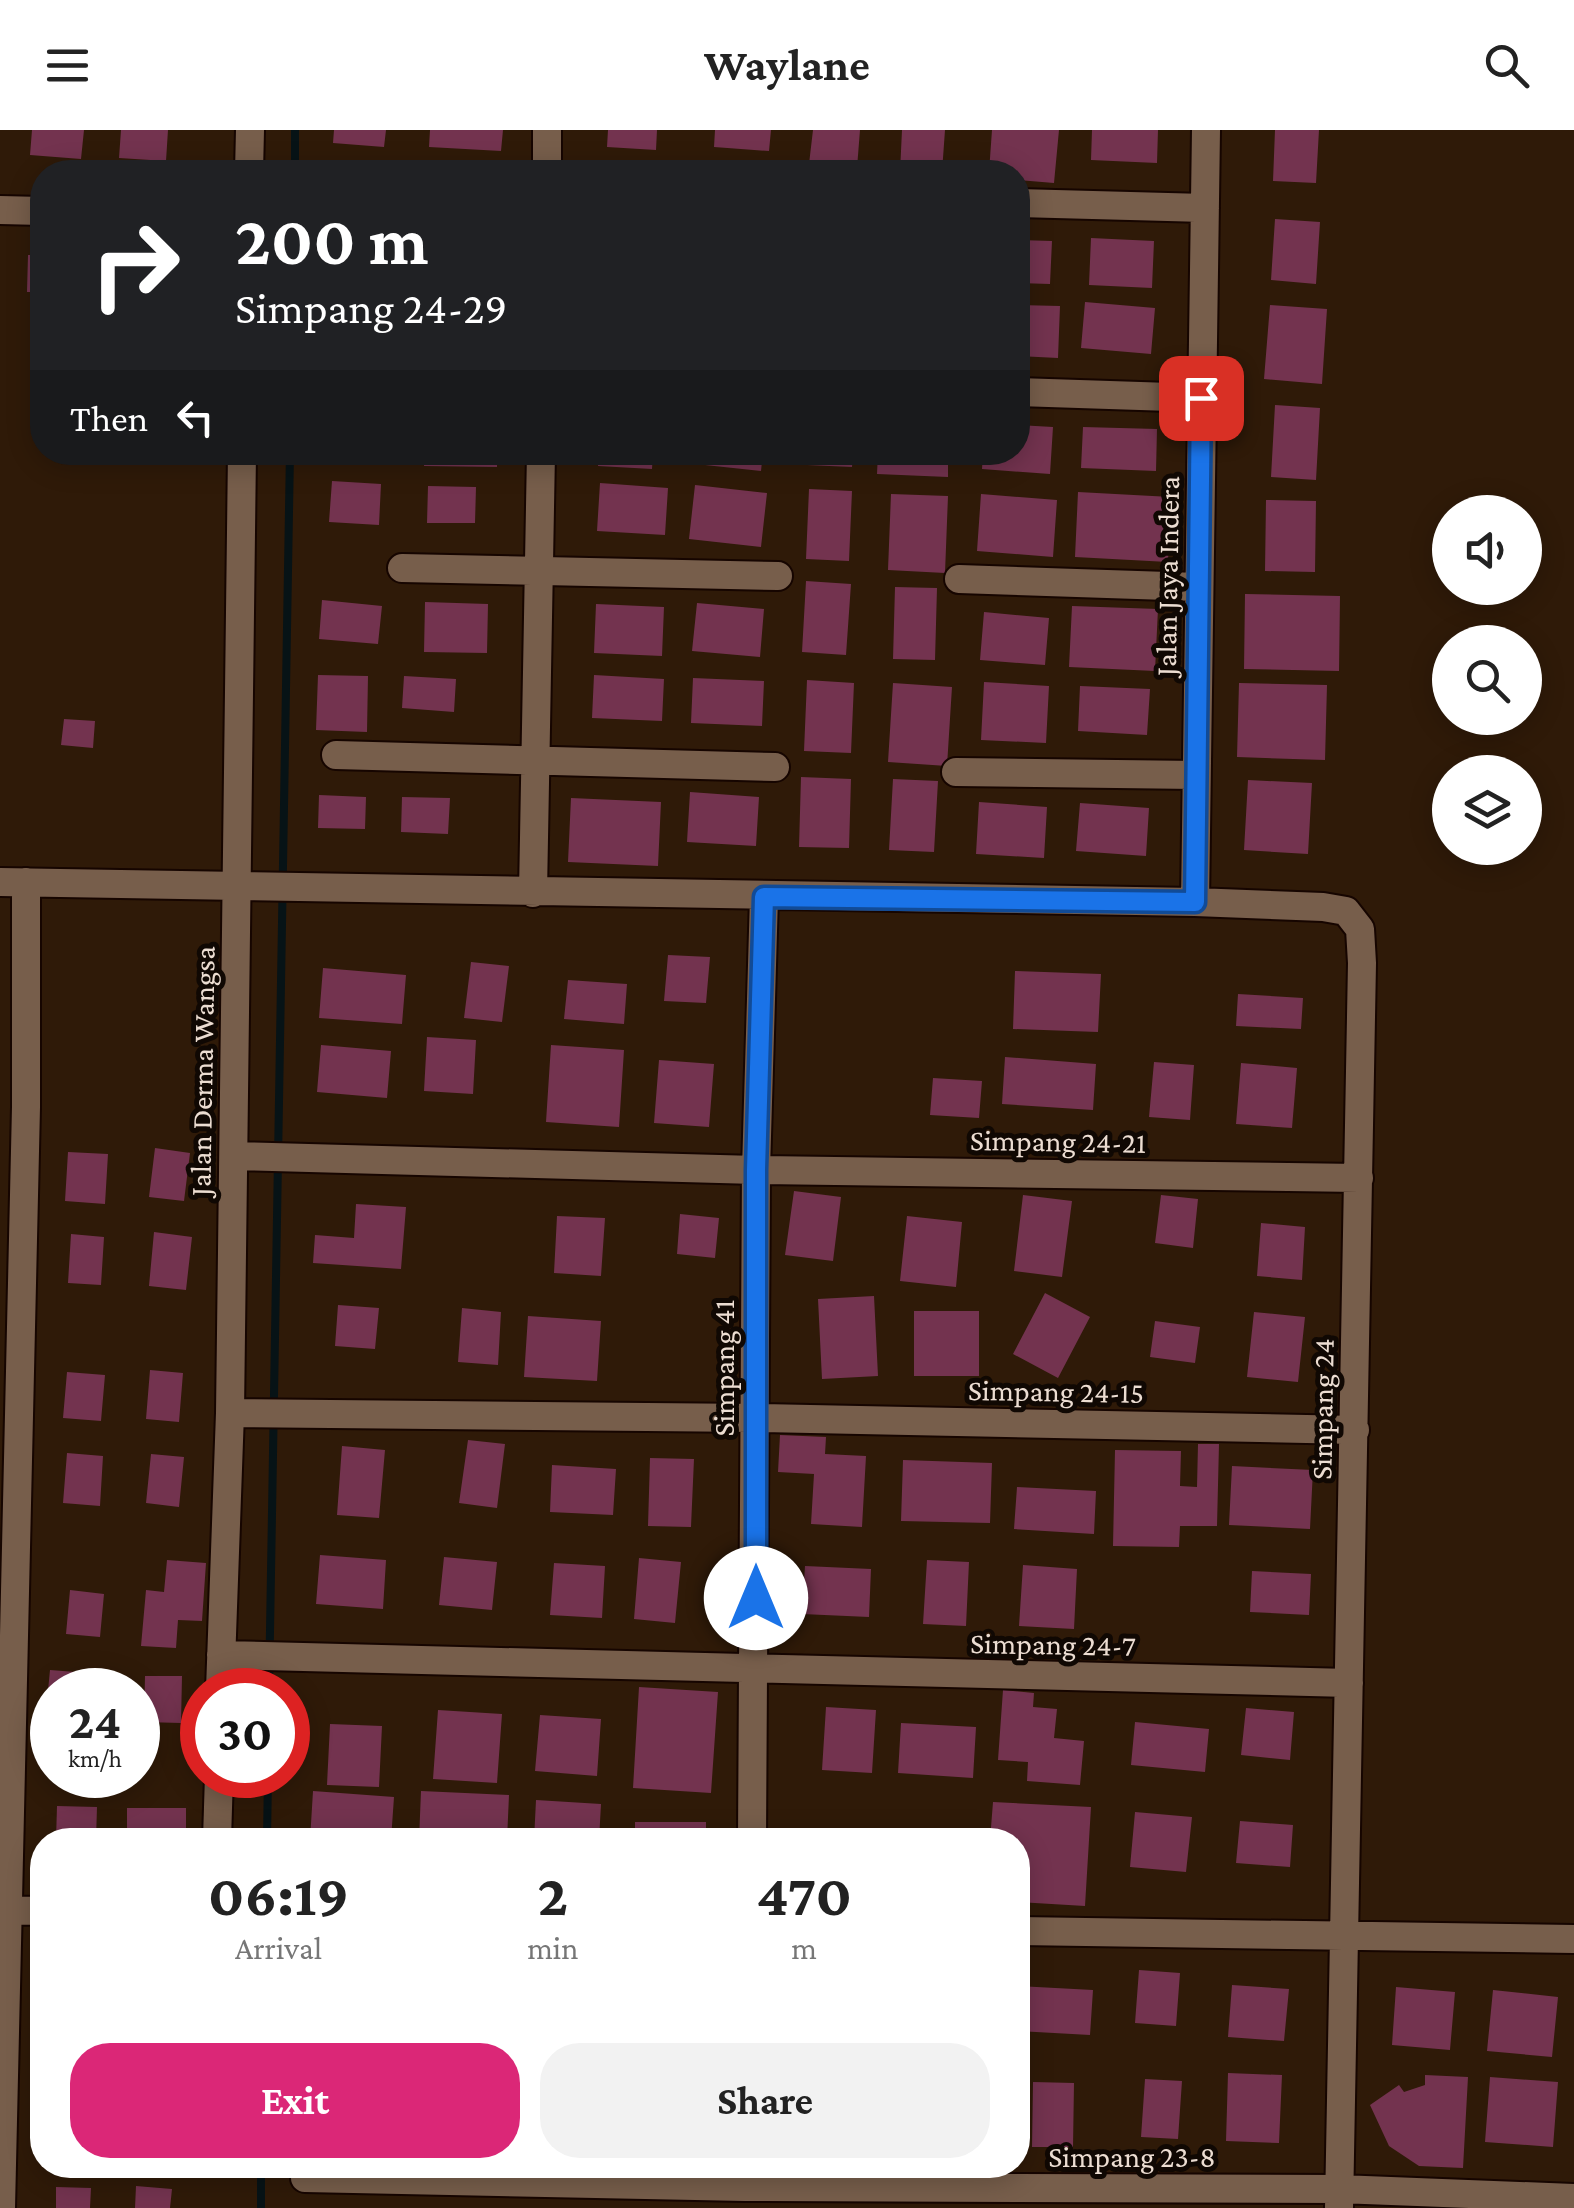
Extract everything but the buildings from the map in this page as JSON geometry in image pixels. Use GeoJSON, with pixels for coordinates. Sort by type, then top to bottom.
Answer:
{"type":"FeatureCollection","features":[{"type":"Feature","properties":{"kind":"street"},"geometry":{"type":"LineString","coordinates":[[249,160],[250,130]]}},
{"type":"Feature","properties":{"kind":"street"},"geometry":{"type":"LineString","coordinates":[[547,160],[548,130]]}},
{"type":"Feature","properties":{"kind":"street","name":"Jalan Jaya Indera"},"geometry":{"type":"LineString","coordinates":[[1195,902],[1206,130]]}},
{"type":"Feature","properties":{"kind":"street"},"geometry":{"type":"LineString","coordinates":[[1030,203],[1205,208]]}},
{"type":"Feature","properties":{"kind":"street"},"geometry":{"type":"LineString","coordinates":[[0,210],[30,211]]}},
{"type":"Feature","properties":{"kind":"street"},"geometry":{"type":"LineString","coordinates":[[1030,392],[1201,398]]}},
{"type":"Feature","properties":{"kind":"street","name":"Jalan Derma Wangsa"},"geometry":{"type":"LineString","coordinates":[[221,1668],[230,1413],[246,1157],[242,465]]}},
{"type":"Feature","properties":{"kind":"street"},"geometry":{"type":"LineString","coordinates":[[533,893],[541,465]]}},
{"type":"Feature","properties":{"kind":"street"},"geometry":{"type":"LineString","coordinates":[[402,568],[778,576]]}},
{"type":"Feature","properties":{"kind":"street"},"geometry":{"type":"LineString","coordinates":[[960,578],[1198,586]]}},
{"type":"Feature","properties":{"kind":"street"},"geometry":{"type":"LineString","coordinates":[[336,755],[776,767]]}},
{"type":"Feature","properties":{"kind":"street"},"geometry":{"type":"LineString","coordinates":[[956,772],[1196,775]]}},
{"type":"Feature","properties":{"kind":"street"},"geometry":{"type":"LineString","coordinates":[[1,2208],[25,1125],[13,882],[1195,902]]}},
{"type":"Feature","properties":{"kind":"street","name":"Simpang 41"},"geometry":{"type":"LineString","coordinates":[[752,1828],[756,1170],[764,897]]}},
{"type":"Feature","properties":{"kind":"street","name":"Simpang 24"},"geometry":{"type":"LineString","coordinates":[[1195,902],[1323,906],[1346,912],[1360,929],[1359,1178],[1339,2198]]}},
{"type":"Feature","properties":{"kind":"street","name":"Simpang 24-21"},"geometry":{"type":"LineString","coordinates":[[246,1157],[756,1170],[1359,1178]]}},
{"type":"Feature","properties":{"kind":"street","name":"Simpang 24-15"},"geometry":{"type":"LineString","coordinates":[[230,1413],[1354,1430]]}},
{"type":"Feature","properties":{"kind":"street","name":"Simpang 24-7"},"geometry":{"type":"LineString","coordinates":[[221,1655],[1349,1683]]}},
{"type":"Feature","properties":{"kind":"street"},"geometry":{"type":"LineString","coordinates":[[217,1828],[218,1798]]}},
{"type":"Feature","properties":{"kind":"street"},"geometry":{"type":"LineString","coordinates":[[5,1910],[30,1911]]}},
{"type":"Feature","properties":{"kind":"street"},"geometry":{"type":"LineString","coordinates":[[1030,1931],[1574,1939]]}},
{"type":"Feature","properties":{"kind":"street","name":"Simpang 23-8"},"geometry":{"type":"LineString","coordinates":[[305,2178],[1339,2198],[1574,2198]]}},
{"type":"Feature","properties":{"kind":"waterway"},"geometry":{"type":"LineString","coordinates":[[295,130],[295,160]]}},
{"type":"Feature","properties":{"kind":"waterway"},"geometry":{"type":"LineString","coordinates":[[269,1668],[290,465]]}},
{"type":"Feature","properties":{"kind":"waterway"},"geometry":{"type":"LineString","coordinates":[[267,1828],[268,1798]]}},
{"type":"Feature","properties":{"kind":"waterway"},"geometry":{"type":"LineString","coordinates":[[261,2178],[261,2208]]}},
{"type":"Feature","properties":{"kind":"route"},"geometry":{"type":"LineString","coordinates":[[756,1598],[756,1170],[764,897],[1195,902],[1201,398]]}}]}
